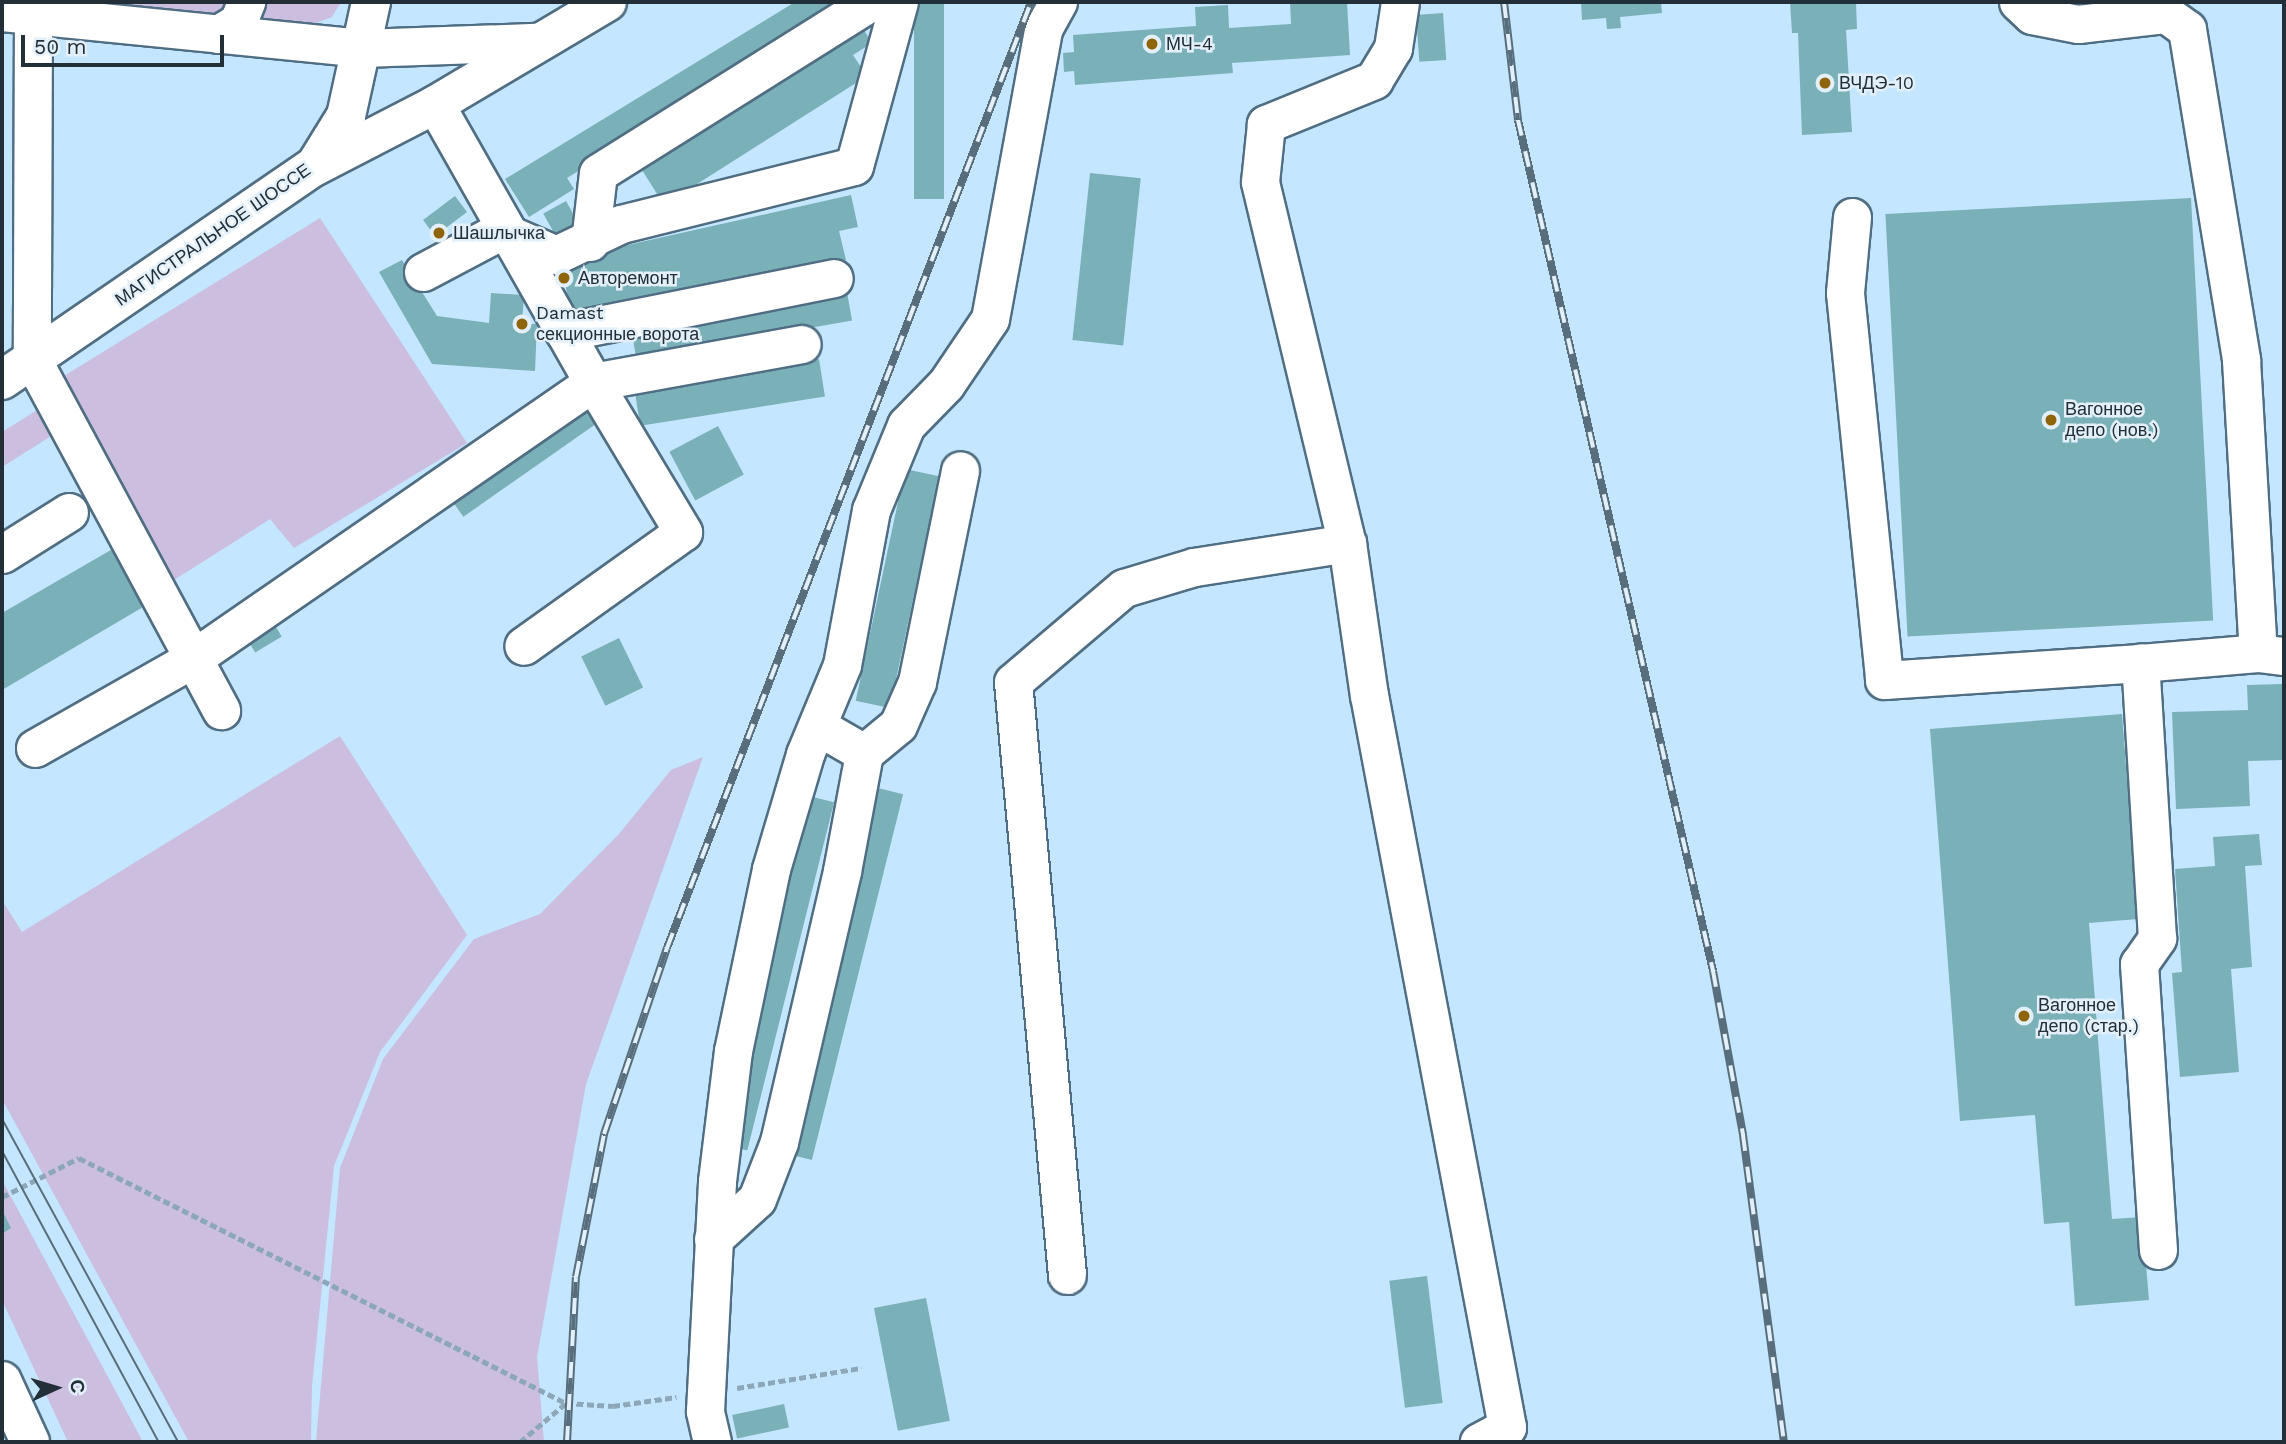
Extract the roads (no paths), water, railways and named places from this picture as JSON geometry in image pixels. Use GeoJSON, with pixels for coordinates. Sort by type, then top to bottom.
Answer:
{"type":"FeatureCollection","features":[{"type":"Feature","properties":{"kind":"main road","name":"МАГИСТРАЛЬНОЕ ШОССЕ"},"geometry":{"type":"LineString","coordinates":[[17,370],[315,166],[346,116],[371,2]]}},
{"type":"Feature","properties":{"kind":"main road"},"geometry":{"type":"LineString","coordinates":[[2,1381],[30,1442]]}},
{"type":"Feature","properties":{"kind":"street"},"geometry":{"type":"LineString","coordinates":[[218,34],[238,22],[246,2]]}},
{"type":"Feature","properties":{"kind":"street"},"geometry":{"type":"LineString","coordinates":[[315,166],[435,104],[607,2]]}},
{"type":"Feature","properties":{"kind":"street"},"geometry":{"type":"LineString","coordinates":[[590,242],[598,173],[871,2]]}},
{"type":"Feature","properties":{"kind":"street"},"geometry":{"type":"LineString","coordinates":[[506,232],[556,255],[590,242],[621,224],[854,166],[899,2]]}},
{"type":"Feature","properties":{"kind":"street"},"geometry":{"type":"LineString","coordinates":[[712,1442],[705,1411],[713,1239],[736,1038],[771,869],[817,726],[842,665],[871,510],[906,425],[946,384],[990,319],[1044,29],[1058,2]]}},
{"type":"Feature","properties":{"kind":"street"},"geometry":{"type":"LineString","coordinates":[[1400,2],[1393,48],[1374,80],[1266,124],[1260,182],[1347,542],[1369,695],[1507,1427],[1479,1442]]}},
{"type":"Feature","properties":{"kind":"street"},"geometry":{"type":"LineString","coordinates":[[1852,217],[1845,293],[1884,680],[2271,655],[2241,360],[2187,29],[2166,14],[2078,24],[2032,15],[2018,2]]}},
{"type":"Feature","properties":{"kind":"street"},"geometry":{"type":"LineString","coordinates":[[221,710],[17,370],[18,12],[361,48],[537,42]]}},
{"type":"Feature","properties":{"kind":"street"},"geometry":{"type":"LineString","coordinates":[[435,104],[506,232],[683,532],[523,646]]}},
{"type":"Feature","properties":{"kind":"street"},"geometry":{"type":"LineString","coordinates":[[423,272],[506,232]]}},
{"type":"Feature","properties":{"kind":"street"},"geometry":{"type":"LineString","coordinates":[[564,332],[834,278]]}},
{"type":"Feature","properties":{"kind":"street"},"geometry":{"type":"LineString","coordinates":[[35,748],[192,659],[593,382],[802,344]]}},
{"type":"Feature","properties":{"kind":"street"},"geometry":{"type":"LineString","coordinates":[[713,1239],[757,1199],[779,1142],[842,871],[864,753],[898,725],[917,682],[960,470]]}},
{"type":"Feature","properties":{"kind":"street"},"geometry":{"type":"LineString","coordinates":[[2,554],[69,512]]}},
{"type":"Feature","properties":{"kind":"street"},"geometry":{"type":"LineString","coordinates":[[1067,1275],[1013,682],[1124,587],[1194,567],[1347,542]]}},
{"type":"Feature","properties":{"kind":"street"},"geometry":{"type":"LineString","coordinates":[[2140,663],[2157,938],[2139,964],[2158,1250]]}},
{"type":"Feature","properties":{"kind":"street"},"geometry":{"type":"LineString","coordinates":[[817,726],[864,753]]}},
{"type":"Feature","properties":{"kind":"tram line"},"geometry":{"type":"LineString","coordinates":[[2,1119],[178,1442]]}},
{"type":"Feature","properties":{"kind":"tram line"},"geometry":{"type":"LineString","coordinates":[[2,1151],[159,1442]]}},
{"type":"Feature","properties":{"kind":"railway"},"geometry":{"type":"LineString","coordinates":[[567,1442],[576,1277],[604,1134],[667,948],[1031,2]]}},
{"type":"Feature","properties":{"kind":"railway"},"geometry":{"type":"LineString","coordinates":[[1504,2],[1518,120],[1713,971],[1743,1135],[1784,1442]]}},
{"type":"Feature","properties":{"kind":"place","name":"МЧ-4"},"geometry":{"type":"Point","coordinates":[1152,44]}},
{"type":"Feature","properties":{"kind":"place","name":"ВЧДЭ-10"},"geometry":{"type":"Point","coordinates":[1825,83]}},
{"type":"Feature","properties":{"kind":"place","name":"Шашлычка"},"geometry":{"type":"Point","coordinates":[439,233]}},
{"type":"Feature","properties":{"kind":"place","name":"Авторемонт"},"geometry":{"type":"Point","coordinates":[564,278]}},
{"type":"Feature","properties":{"kind":"place","name":"Damast секционные ворота"},"geometry":{"type":"Point","coordinates":[522,324]}},
{"type":"Feature","properties":{"kind":"place","name":"Вагонное депо (нов.)"},"geometry":{"type":"Point","coordinates":[2051,420]}},
{"type":"Feature","properties":{"kind":"place","name":"Вагонное депо (стар.)"},"geometry":{"type":"Point","coordinates":[2024,1016]}}]}
